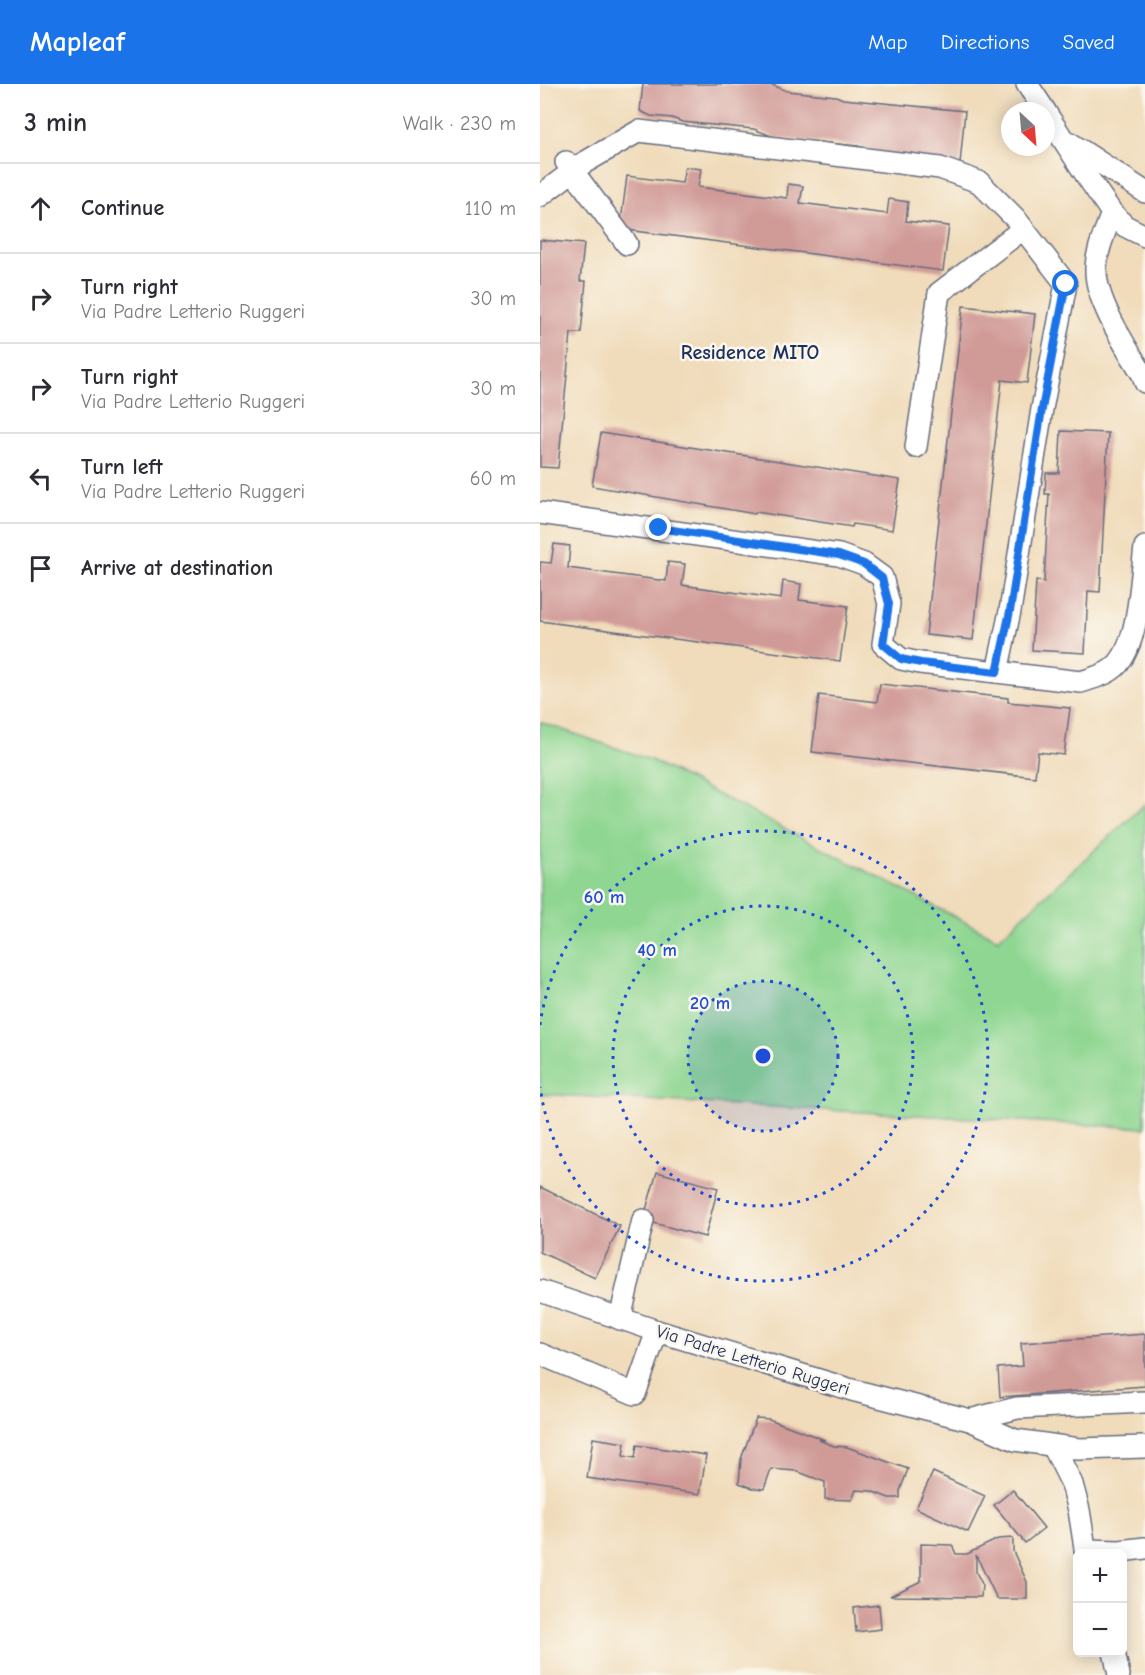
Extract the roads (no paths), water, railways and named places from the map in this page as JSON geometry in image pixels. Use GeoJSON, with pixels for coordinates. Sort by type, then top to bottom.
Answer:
{"type":"FeatureCollection","features":[{"type":"Feature","properties":{"kind":"street"},"geometry":{"type":"LineString","coordinates":[[1027,84],[1039,102]]}},
{"type":"Feature","properties":{"kind":"street"},"geometry":{"type":"LineString","coordinates":[[1055,127],[1112,213],[1125,226],[1145,236]]}},
{"type":"Feature","properties":{"kind":"street"},"geometry":{"type":"LineString","coordinates":[[540,196],[570,166],[639,131],[940,168],[980,182],[1023,229],[1066,284],[1042,409],[1010,611],[997,672]]}},
{"type":"Feature","properties":{"kind":"street"},"geometry":{"type":"LineString","coordinates":[[1062,137],[1145,192]]}},
{"type":"Feature","properties":{"kind":"street"},"geometry":{"type":"LineString","coordinates":[[570,166],[627,244]]}},
{"type":"Feature","properties":{"kind":"street"},"geometry":{"type":"LineString","coordinates":[[1112,213],[1096,271],[1104,305],[1145,382]]}},
{"type":"Feature","properties":{"kind":"street"},"geometry":{"type":"LineString","coordinates":[[916,447],[939,293],[1023,229]]}},
{"type":"Feature","properties":{"kind":"street"},"geometry":{"type":"LineString","coordinates":[[540,513],[839,555],[864,564],[882,578],[889,604],[883,644],[901,659],[1081,682],[1106,674],[1121,661],[1131,637],[1137,613],[1145,547]]}},
{"type":"Feature","properties":{"kind":"street"},"geometry":{"type":"LineString","coordinates":[[620,1319],[643,1220]]}},
{"type":"Feature","properties":{"kind":"street","name":"Via Padre Letterio Ruggeri"},"geometry":{"type":"LineString","coordinates":[[540,1291],[657,1331],[852,1390],[970,1420],[1015,1440],[1053,1446],[1144,1450]]}},
{"type":"Feature","properties":{"kind":"street"},"geometry":{"type":"LineString","coordinates":[[540,1354],[635,1394],[657,1331]]}},
{"type":"Feature","properties":{"kind":"street","name":"Via Padre Letterio Ruggeri"},"geometry":{"type":"LineString","coordinates":[[970,1420],[1017,1408],[1145,1402]]}},
{"type":"Feature","properties":{"kind":"street"},"geometry":{"type":"LineString","coordinates":[[1053,1446],[1072,1484],[1079,1510],[1085,1549]]}},
{"type":"Feature","properties":{"kind":"street"},"geometry":{"type":"LineString","coordinates":[[1127,1550],[1145,1548]]}},
{"type":"Feature","properties":{"kind":"street"},"geometry":{"type":"LineString","coordinates":[[1115,1657],[1119,1675]]}},
{"type":"Feature","properties":{"kind":"district","name":"Residence MITO"},"geometry":{"type":"Point","coordinates":[750,352]}}]}
